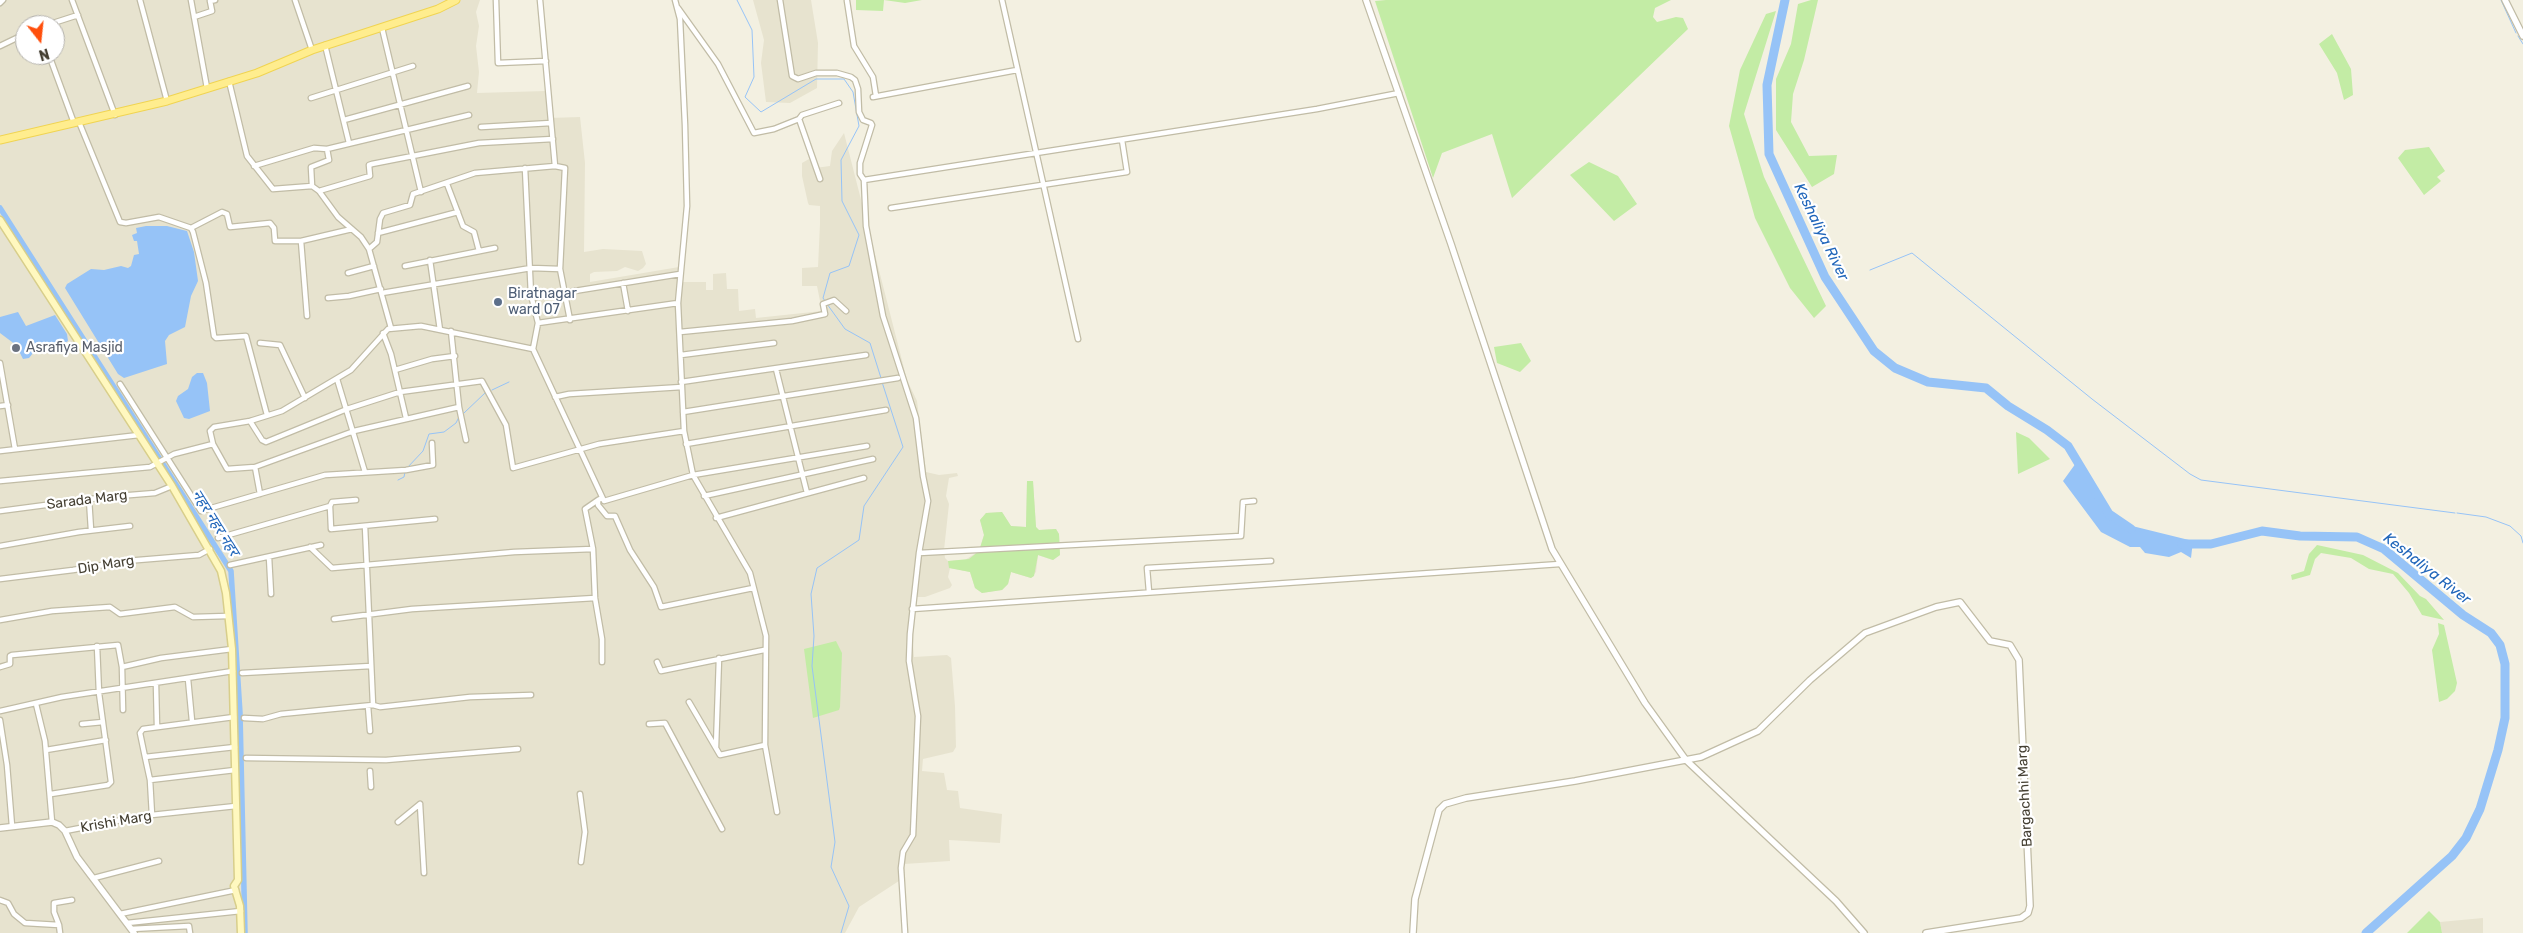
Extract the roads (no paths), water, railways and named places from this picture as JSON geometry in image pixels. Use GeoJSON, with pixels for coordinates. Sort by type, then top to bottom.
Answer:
{"type":"FeatureCollection","features":[{"type":"Feature","properties":{"kind":"main road"},"geometry":{"type":"LineString","coordinates":[[0,140],[115,115],[166,101],[264,70],[325,45],[382,28],[456,0]]}},
{"type":"Feature","properties":{"kind":"main road"},"geometry":{"type":"LineString","coordinates":[[0,220],[159,464],[210,550],[225,583],[232,649],[236,890],[241,911],[241,933]]}},
{"type":"Feature","properties":{"kind":"street"},"geometry":{"type":"LineString","coordinates":[[0,3],[3,0]]}},
{"type":"Feature","properties":{"kind":"street"},"geometry":{"type":"LineString","coordinates":[[72,0],[115,115]]}},
{"type":"Feature","properties":{"kind":"street"},"geometry":{"type":"LineString","coordinates":[[140,0],[166,101]]}},
{"type":"Feature","properties":{"kind":"street"},"geometry":{"type":"LineString","coordinates":[[191,0],[207,88]]}},
{"type":"Feature","properties":{"kind":"street"},"geometry":{"type":"LineString","coordinates":[[194,17],[212,11],[210,1],[215,0]]}},
{"type":"Feature","properties":{"kind":"street"},"geometry":{"type":"LineString","coordinates":[[296,0],[312,50]]}},
{"type":"Feature","properties":{"kind":"street"},"geometry":{"type":"LineString","coordinates":[[496,0],[498,63],[546,61]]}},
{"type":"Feature","properties":{"kind":"street"},"geometry":{"type":"LineString","coordinates":[[540,0],[555,166]]}},
{"type":"Feature","properties":{"kind":"street"},"geometry":{"type":"LineString","coordinates":[[675,0],[683,73],[687,206],[678,304],[684,431],[693,475],[716,518],[750,573],[766,636],[764,650],[764,745],[777,812]]}},
{"type":"Feature","properties":{"kind":"street"},"geometry":{"type":"LineString","coordinates":[[780,0],[792,76],[798,79],[816,73],[837,73],[855,80],[858,89],[859,112],[863,120],[872,123],[860,163],[860,174],[864,180],[865,217],[877,293],[900,372],[910,394],[916,418],[928,501],[912,609],[909,661],[918,716],[918,745],[913,835],[903,852],[901,868],[906,933]]}},
{"type":"Feature","properties":{"kind":"street"},"geometry":{"type":"LineString","coordinates":[[846,0],[854,46],[873,77],[875,96],[1017,70]]}},
{"type":"Feature","properties":{"kind":"street"},"geometry":{"type":"LineString","coordinates":[[1002,0],[1078,339]]}},
{"type":"Feature","properties":{"kind":"street"},"geometry":{"type":"LineString","coordinates":[[1366,0],[1546,532],[1560,564],[1645,703],[1686,760],[1836,901],[1864,933]]}},
{"type":"Feature","properties":{"kind":"street"},"geometry":{"type":"LineString","coordinates":[[2505,0],[2520,35]]}},
{"type":"Feature","properties":{"kind":"street"},"geometry":{"type":"LineString","coordinates":[[677,7],[718,64],[754,133],[774,129],[799,119],[802,115],[839,103]]}},
{"type":"Feature","properties":{"kind":"street"},"geometry":{"type":"LineString","coordinates":[[65,20],[78,16]]}},
{"type":"Feature","properties":{"kind":"street"},"geometry":{"type":"LineString","coordinates":[[382,28],[421,192]]}},
{"type":"Feature","properties":{"kind":"street"},"geometry":{"type":"LineString","coordinates":[[0,46],[15,39]]}},
{"type":"Feature","properties":{"kind":"street"},"geometry":{"type":"LineString","coordinates":[[325,45],[349,143]]}},
{"type":"Feature","properties":{"kind":"street"},"geometry":{"type":"LineString","coordinates":[[53,65],[120,222],[126,223],[159,217],[190,228],[197,243],[206,283],[214,336],[216,338],[246,336],[267,415]]}},
{"type":"Feature","properties":{"kind":"street"},"geometry":{"type":"LineString","coordinates":[[311,98],[413,66]]}},
{"type":"Feature","properties":{"kind":"street"},"geometry":{"type":"LineString","coordinates":[[229,81],[247,156],[273,188],[312,186],[319,191],[338,217],[352,229],[369,249],[391,328]]}},
{"type":"Feature","properties":{"kind":"street"},"geometry":{"type":"LineString","coordinates":[[344,120],[400,103],[468,86]]}},
{"type":"Feature","properties":{"kind":"street"},"geometry":{"type":"LineString","coordinates":[[864,180],[1399,94]]}},
{"type":"Feature","properties":{"kind":"street"},"geometry":{"type":"LineString","coordinates":[[254,166],[314,148],[327,149],[469,115]]}},
{"type":"Feature","properties":{"kind":"street"},"geometry":{"type":"LineString","coordinates":[[799,119],[820,178]]}},
{"type":"Feature","properties":{"kind":"street"},"geometry":{"type":"LineString","coordinates":[[481,127],[551,123]]}},
{"type":"Feature","properties":{"kind":"street"},"geometry":{"type":"LineString","coordinates":[[319,191],[370,176],[369,166],[372,164],[480,142],[553,139]]}},
{"type":"Feature","properties":{"kind":"street"},"geometry":{"type":"LineString","coordinates":[[890,208],[1127,172],[1122,140]]}},
{"type":"Feature","properties":{"kind":"street"},"geometry":{"type":"LineString","coordinates":[[312,186],[311,167],[329,160],[327,149]]}},
{"type":"Feature","properties":{"kind":"street"},"geometry":{"type":"LineString","coordinates":[[369,249],[377,242],[380,219],[383,213],[410,205],[412,195],[475,174],[525,168],[555,166],[565,168],[560,269],[570,320]]}},
{"type":"Feature","properties":{"kind":"street"},"geometry":{"type":"LineString","coordinates":[[525,168],[531,298],[538,323],[532,349],[580,449],[607,516],[615,516],[630,550],[654,587],[661,607],[753,588]]}},
{"type":"Feature","properties":{"kind":"street"},"geometry":{"type":"LineString","coordinates":[[447,184],[465,228],[474,232],[479,251]]}},
{"type":"Feature","properties":{"kind":"street"},"geometry":{"type":"LineString","coordinates":[[190,228],[222,212],[227,214],[230,227],[270,223],[274,228],[276,241],[301,241],[352,229]]}},
{"type":"Feature","properties":{"kind":"street"},"geometry":{"type":"LineString","coordinates":[[378,233],[458,212]]}},
{"type":"Feature","properties":{"kind":"street"},"geometry":{"type":"LineString","coordinates":[[301,241],[308,316]]}},
{"type":"Feature","properties":{"kind":"street"},"geometry":{"type":"LineString","coordinates":[[405,266],[495,248]]}},
{"type":"Feature","properties":{"kind":"street"},"geometry":{"type":"LineString","coordinates":[[430,260],[440,330]]}},
{"type":"Feature","properties":{"kind":"street"},"geometry":{"type":"LineString","coordinates":[[348,273],[374,266]]}},
{"type":"Feature","properties":{"kind":"street"},"geometry":{"type":"LineString","coordinates":[[328,298],[531,268],[560,269]]}},
{"type":"Feature","properties":{"kind":"street"},"geometry":{"type":"LineString","coordinates":[[531,298],[680,274]]}},
{"type":"Feature","properties":{"kind":"street"},"geometry":{"type":"LineString","coordinates":[[623,283],[628,312]]}},
{"type":"Feature","properties":{"kind":"street"},"geometry":{"type":"LineString","coordinates":[[680,332],[792,321],[825,314],[823,304],[834,300],[846,311]]}},
{"type":"Feature","properties":{"kind":"street"},"geometry":{"type":"LineString","coordinates":[[538,323],[678,304]]}},
{"type":"Feature","properties":{"kind":"street"},"geometry":{"type":"LineString","coordinates":[[459,406],[354,431],[255,467],[227,469],[214,444],[210,431],[214,427],[250,421],[282,410],[305,398],[357,365],[383,332],[391,328],[421,326],[532,349]]}},
{"type":"Feature","properties":{"kind":"street"},"geometry":{"type":"LineString","coordinates":[[451,331],[459,406],[466,440]]}},
{"type":"Feature","properties":{"kind":"street"},"geometry":{"type":"LineString","coordinates":[[383,332],[406,418]]}},
{"type":"Feature","properties":{"kind":"street"},"geometry":{"type":"LineString","coordinates":[[260,343],[280,345],[305,398]]}},
{"type":"Feature","properties":{"kind":"street"},"geometry":{"type":"LineString","coordinates":[[681,355],[774,343]]}},
{"type":"Feature","properties":{"kind":"street"},"geometry":{"type":"LineString","coordinates":[[555,397],[569,394],[681,384],[866,355]]}},
{"type":"Feature","properties":{"kind":"street"},"geometry":{"type":"LineString","coordinates":[[394,370],[432,359],[455,356]]}},
{"type":"Feature","properties":{"kind":"street"},"geometry":{"type":"LineString","coordinates":[[0,363],[15,449]]}},
{"type":"Feature","properties":{"kind":"street"},"geometry":{"type":"LineString","coordinates":[[776,369],[800,475],[807,493]]}},
{"type":"Feature","properties":{"kind":"street"},"geometry":{"type":"LineString","coordinates":[[683,412],[898,378]]}},
{"type":"Feature","properties":{"kind":"street"},"geometry":{"type":"LineString","coordinates":[[337,379],[365,472]]}},
{"type":"Feature","properties":{"kind":"street"},"geometry":{"type":"LineString","coordinates":[[250,421],[262,440],[266,442],[347,409],[400,392],[482,380],[506,424],[512,468],[600,444],[684,431]]}},
{"type":"Feature","properties":{"kind":"street"},"geometry":{"type":"LineString","coordinates":[[120,384],[201,512],[325,475],[433,465],[432,443]]}},
{"type":"Feature","properties":{"kind":"street"},"geometry":{"type":"LineString","coordinates":[[0,406],[8,405]]}},
{"type":"Feature","properties":{"kind":"street"},"geometry":{"type":"LineString","coordinates":[[686,444],[886,410]]}},
{"type":"Feature","properties":{"kind":"street"},"geometry":{"type":"LineString","coordinates":[[0,451],[139,435]]}},
{"type":"Feature","properties":{"kind":"street"},"geometry":{"type":"LineString","coordinates":[[0,481],[150,467],[159,464],[174,454],[214,444]]}},
{"type":"Feature","properties":{"kind":"street"},"geometry":{"type":"LineString","coordinates":[[602,662],[602,639],[595,598],[593,549],[585,509],[600,499],[604,501],[693,475],[867,446]]}},
{"type":"Feature","properties":{"kind":"street"},"geometry":{"type":"LineString","coordinates":[[704,496],[873,460]]}},
{"type":"Feature","properties":{"kind":"street"},"geometry":{"type":"LineString","coordinates":[[255,467],[260,494]]}},
{"type":"Feature","properties":{"kind":"street"},"geometry":{"type":"LineString","coordinates":[[716,518],[864,478]]}},
{"type":"Feature","properties":{"kind":"street","name":"Sarada Marg"},"geometry":{"type":"LineString","coordinates":[[0,511],[89,499],[155,493],[172,486]]}},
{"type":"Feature","properties":{"kind":"street"},"geometry":{"type":"LineString","coordinates":[[89,499],[91,530]]}},
{"type":"Feature","properties":{"kind":"street"},"geometry":{"type":"LineString","coordinates":[[218,538],[330,506],[332,502],[356,500]]}},
{"type":"Feature","properties":{"kind":"street"},"geometry":{"type":"LineString","coordinates":[[919,553],[1241,536],[1243,502],[1254,501]]}},
{"type":"Feature","properties":{"kind":"street"},"geometry":{"type":"LineString","coordinates":[[330,506],[331,529],[435,519]]}},
{"type":"Feature","properties":{"kind":"street"},"geometry":{"type":"LineString","coordinates":[[0,546],[91,530],[130,526]]}},
{"type":"Feature","properties":{"kind":"street"},"geometry":{"type":"LineString","coordinates":[[366,526],[371,666],[370,731]]}},
{"type":"Feature","properties":{"kind":"street"},"geometry":{"type":"LineString","coordinates":[[230,565],[322,545]]}},
{"type":"Feature","properties":{"kind":"street"},"geometry":{"type":"LineString","coordinates":[[310,547],[332,568],[514,552],[593,549]]}},
{"type":"Feature","properties":{"kind":"street","name":"Dip Marg"},"geometry":{"type":"LineString","coordinates":[[0,579],[126,561],[199,555],[210,550]]}},
{"type":"Feature","properties":{"kind":"street"},"geometry":{"type":"LineString","coordinates":[[269,557],[271,594]]}},
{"type":"Feature","properties":{"kind":"street"},"geometry":{"type":"LineString","coordinates":[[1149,592],[1147,568],[1271,561]]}},
{"type":"Feature","properties":{"kind":"street"},"geometry":{"type":"LineString","coordinates":[[912,609],[1560,564]]}},
{"type":"Feature","properties":{"kind":"street"},"geometry":{"type":"LineString","coordinates":[[334,619],[412,609],[595,598]]}},
{"type":"Feature","properties":{"kind":"street","name":"Bargachhi Marg"},"geometry":{"type":"LineString","coordinates":[[1686,760],[1701,757],[1758,731],[1810,680],[1865,633],[1936,607],[1960,602],[1990,640],[2010,645],[2018,660],[2030,906],[2028,913],[2022,918],[1926,933]]}},
{"type":"Feature","properties":{"kind":"street"},"geometry":{"type":"LineString","coordinates":[[0,620],[52,611],[110,607],[120,614],[175,607],[193,617],[228,616]]}},
{"type":"Feature","properties":{"kind":"street"},"geometry":{"type":"LineString","coordinates":[[0,667],[10,664],[10,656],[12,655],[118,645],[122,667],[123,710]]}},
{"type":"Feature","properties":{"kind":"street"},"geometry":{"type":"LineString","coordinates":[[51,794],[110,784],[106,740],[98,693],[97,646]]}},
{"type":"Feature","properties":{"kind":"street"},"geometry":{"type":"LineString","coordinates":[[122,667],[161,658],[232,649]]}},
{"type":"Feature","properties":{"kind":"street"},"geometry":{"type":"LineString","coordinates":[[657,662],[662,671],[764,650]]}},
{"type":"Feature","properties":{"kind":"street"},"geometry":{"type":"LineString","coordinates":[[716,747],[719,658]]}},
{"type":"Feature","properties":{"kind":"street"},"geometry":{"type":"LineString","coordinates":[[242,672],[371,666]]}},
{"type":"Feature","properties":{"kind":"street"},"geometry":{"type":"LineString","coordinates":[[0,711],[233,671]]}},
{"type":"Feature","properties":{"kind":"street"},"geometry":{"type":"LineString","coordinates":[[188,679],[192,721]]}},
{"type":"Feature","properties":{"kind":"street"},"geometry":{"type":"LineString","coordinates":[[156,684],[157,727]]}},
{"type":"Feature","properties":{"kind":"street"},"geometry":{"type":"LineString","coordinates":[[244,718],[263,719],[281,714],[371,705],[380,708],[470,697],[531,695]]}},
{"type":"Feature","properties":{"kind":"street"},"geometry":{"type":"LineString","coordinates":[[689,702],[720,755],[764,745]]}},
{"type":"Feature","properties":{"kind":"street"},"geometry":{"type":"LineString","coordinates":[[0,828],[52,822],[46,750],[36,704]]}},
{"type":"Feature","properties":{"kind":"street"},"geometry":{"type":"LineString","coordinates":[[152,815],[150,780],[141,730],[192,721],[234,717]]}},
{"type":"Feature","properties":{"kind":"street"},"geometry":{"type":"LineString","coordinates":[[0,720],[7,765],[12,826]]}},
{"type":"Feature","properties":{"kind":"street"},"geometry":{"type":"LineString","coordinates":[[82,724],[103,722]]}},
{"type":"Feature","properties":{"kind":"street"},"geometry":{"type":"LineString","coordinates":[[649,724],[665,722],[722,829]]}},
{"type":"Feature","properties":{"kind":"street"},"geometry":{"type":"LineString","coordinates":[[46,750],[106,740]]}},
{"type":"Feature","properties":{"kind":"street"},"geometry":{"type":"LineString","coordinates":[[145,757],[235,747]]}},
{"type":"Feature","properties":{"kind":"street"},"geometry":{"type":"LineString","coordinates":[[246,758],[386,760],[518,749]]}},
{"type":"Feature","properties":{"kind":"street"},"geometry":{"type":"LineString","coordinates":[[1414,933],[1415,899],[1439,810],[1445,804],[1466,798],[1575,781],[1686,760]]}},
{"type":"Feature","properties":{"kind":"street"},"geometry":{"type":"LineString","coordinates":[[150,780],[235,770]]}},
{"type":"Feature","properties":{"kind":"street"},"geometry":{"type":"LineString","coordinates":[[370,771],[371,787]]}},
{"type":"Feature","properties":{"kind":"street"},"geometry":{"type":"LineString","coordinates":[[580,794],[585,832],[581,862]]}},
{"type":"Feature","properties":{"kind":"street"},"geometry":{"type":"LineString","coordinates":[[398,822],[420,804],[424,873]]}},
{"type":"Feature","properties":{"kind":"street","name":"Krishi Marg"},"geometry":{"type":"LineString","coordinates":[[52,822],[59,825],[65,831],[152,815],[236,806]]}},
{"type":"Feature","properties":{"kind":"street"},"geometry":{"type":"LineString","coordinates":[[65,831],[77,857],[132,931],[189,926],[190,933]]}},
{"type":"Feature","properties":{"kind":"street"},"geometry":{"type":"LineString","coordinates":[[94,878],[160,861]]}},
{"type":"Feature","properties":{"kind":"street"},"geometry":{"type":"LineString","coordinates":[[120,914],[236,890]]}},
{"type":"Feature","properties":{"kind":"street"},"geometry":{"type":"LineString","coordinates":[[0,900],[8,904],[14,914],[24,923],[59,925]]}},
{"type":"Feature","properties":{"kind":"street"},"geometry":{"type":"LineString","coordinates":[[60,933],[54,912],[54,903],[72,900]]}},
{"type":"Feature","properties":{"kind":"street"},"geometry":{"type":"LineString","coordinates":[[127,923],[241,911]]}},
{"type":"Feature","properties":{"kind":"water"},"geometry":{"type":"Polygon","coordinates":[[[167,226],[187,231],[194,252],[198,281],[191,296],[185,327],[169,335],[165,341],[167,364],[124,378],[118,374],[65,288],[67,284],[91,269],[104,270],[121,266],[128,268],[131,266],[134,255],[139,254],[137,241],[134,241],[132,235],[137,233],[136,228],[167,226]]]}},
{"type":"Feature","properties":{"kind":"water"},"geometry":{"type":"Polygon","coordinates":[[[18,312],[26,326],[55,315],[67,334],[68,341],[53,350],[37,348],[29,358],[23,359],[16,345],[0,333],[0,317],[18,312]]]}},
{"type":"Feature","properties":{"kind":"water"},"geometry":{"type":"Polygon","coordinates":[[[197,373],[203,373],[207,383],[210,411],[189,419],[184,418],[176,401],[178,396],[188,389],[192,377],[197,373]]]}},
{"type":"Feature","properties":{"kind":"water"},"geometry":{"type":"Polygon","coordinates":[[[2076,463],[2110,515],[2120,523],[2193,541],[2191,558],[2181,552],[2169,557],[2145,553],[2140,547],[2130,547],[2101,532],[2063,481],[2076,463]]]}},
{"type":"Feature","properties":{"kind":"waterway"},"geometry":{"type":"LineString","coordinates":[[737,0],[752,30],[754,77],[745,97],[761,112],[816,79],[844,79],[853,92],[859,126],[841,160],[842,201],[859,235],[849,266],[830,273],[823,298],[825,301]]}},
{"type":"Feature","properties":{"kind":"waterway","name":"Keshaliya River"},"geometry":{"type":"LineString","coordinates":[[1785,0],[1767,85],[1769,154],[1825,277],[1874,351],[1895,368],[1928,382],[1986,388],[2008,406],[2047,430],[2068,446],[2109,514],[2131,529]]}},
{"type":"Feature","properties":{"kind":"waterway"},"geometry":{"type":"LineString","coordinates":[[2501,0],[2516,33]]}},
{"type":"Feature","properties":{"kind":"waterway"},"geometry":{"type":"LineString","coordinates":[[2518,36],[2523,44]]}},
{"type":"Feature","properties":{"kind":"waterway","name":"नहर नहर नहर"},"geometry":{"type":"LineString","coordinates":[[0,208],[231,571],[240,713],[245,933]]}},
{"type":"Feature","properties":{"kind":"waterway"},"geometry":{"type":"LineString","coordinates":[[1870,270],[1912,253],[2092,399],[2190,474],[2201,480],[2455,513]]}},
{"type":"Feature","properties":{"kind":"waterway"},"geometry":{"type":"LineString","coordinates":[[827,304],[845,329],[870,343],[881,378]]}},
{"type":"Feature","properties":{"kind":"waterway"},"geometry":{"type":"LineString","coordinates":[[492,390],[509,382]]}},
{"type":"Feature","properties":{"kind":"waterway"},"geometry":{"type":"LineString","coordinates":[[841,933],[849,906],[831,867],[835,842],[812,666],[814,636],[811,594],[817,568],[859,540],[864,506],[903,447],[882,382]]}},
{"type":"Feature","properties":{"kind":"waterway"},"geometry":{"type":"LineString","coordinates":[[464,413],[485,393]]}},
{"type":"Feature","properties":{"kind":"waterway"},"geometry":{"type":"LineString","coordinates":[[407,468],[423,451],[429,434],[444,432],[456,423],[459,417]]}},
{"type":"Feature","properties":{"kind":"waterway"},"geometry":{"type":"LineString","coordinates":[[398,480],[404,477],[405,472]]}},
{"type":"Feature","properties":{"kind":"waterway"},"geometry":{"type":"LineString","coordinates":[[2457,513],[2486,517],[2510,526],[2521,536],[2523,543]]}},
{"type":"Feature","properties":{"kind":"waterway","name":"Keshaliya River"},"geometry":{"type":"LineString","coordinates":[[2182,544],[2211,544],[2262,531],[2300,536],[2357,537],[2384,549],[2463,615],[2491,633],[2500,645],[2505,664],[2505,718],[2498,750],[2480,809],[2466,838],[2452,856],[2366,933]]}},
{"type":"Feature","properties":{"kind":"place","name":"Biratnagar ward 07"},"geometry":{"type":"Point","coordinates":[498,302]}},
{"type":"Feature","properties":{"kind":"place","name":"Asrafiya Masjid"},"geometry":{"type":"Point","coordinates":[16,348]}}]}
